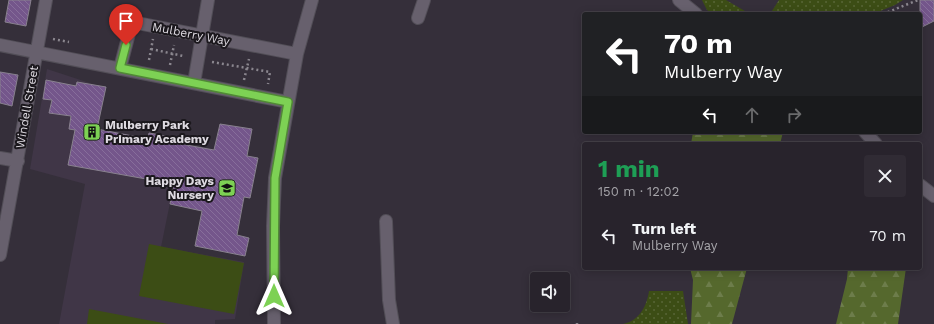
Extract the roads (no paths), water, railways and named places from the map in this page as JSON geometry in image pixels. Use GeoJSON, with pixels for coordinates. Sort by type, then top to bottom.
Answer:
{"type":"FeatureCollection","features":[{"type":"Feature","properties":{"kind":"street","name":"Windell Street"},"geometry":{"type":"LineString","coordinates":[[0,255],[18,162],[46,0]]}},
{"type":"Feature","properties":{"kind":"street"},"geometry":{"type":"LineString","coordinates":[[194,83],[208,0]]}},
{"type":"Feature","properties":{"kind":"street"},"geometry":{"type":"LineString","coordinates":[[274,324],[275,178],[297,54],[312,0]]}},
{"type":"Feature","properties":{"kind":"street"},"geometry":{"type":"LineString","coordinates":[[418,18],[424,0]]}},
{"type":"Feature","properties":{"kind":"street"},"geometry":{"type":"LineString","coordinates":[[679,0],[694,12]]}},
{"type":"Feature","properties":{"kind":"street","name":"Mulberry Way"},"geometry":{"type":"LineString","coordinates":[[120,68],[132,22],[297,54]]}},
{"type":"Feature","properties":{"kind":"street"},"geometry":{"type":"LineString","coordinates":[[0,45],[288,102]]}},
{"type":"Feature","properties":{"kind":"street"},"geometry":{"type":"LineString","coordinates":[[867,134],[874,142]]}},
{"type":"Feature","properties":{"kind":"street","name":"Windell Street"},"geometry":{"type":"LineString","coordinates":[[0,158],[18,162]]}},
{"type":"Feature","properties":{"kind":"street"},"geometry":{"type":"LineString","coordinates":[[922,186],[934,196]]}},
{"type":"Feature","properties":{"kind":"street"},"geometry":{"type":"LineString","coordinates":[[386,221],[389,300],[393,324]]}},
{"type":"Feature","properties":{"kind":"place","name":"Mulberry Park Primary Academy"},"geometry":{"type":"Point","coordinates":[92,132]}},
{"type":"Feature","properties":{"kind":"place","name":"Happy Days Nursery"},"geometry":{"type":"Point","coordinates":[227,188]}}]}
